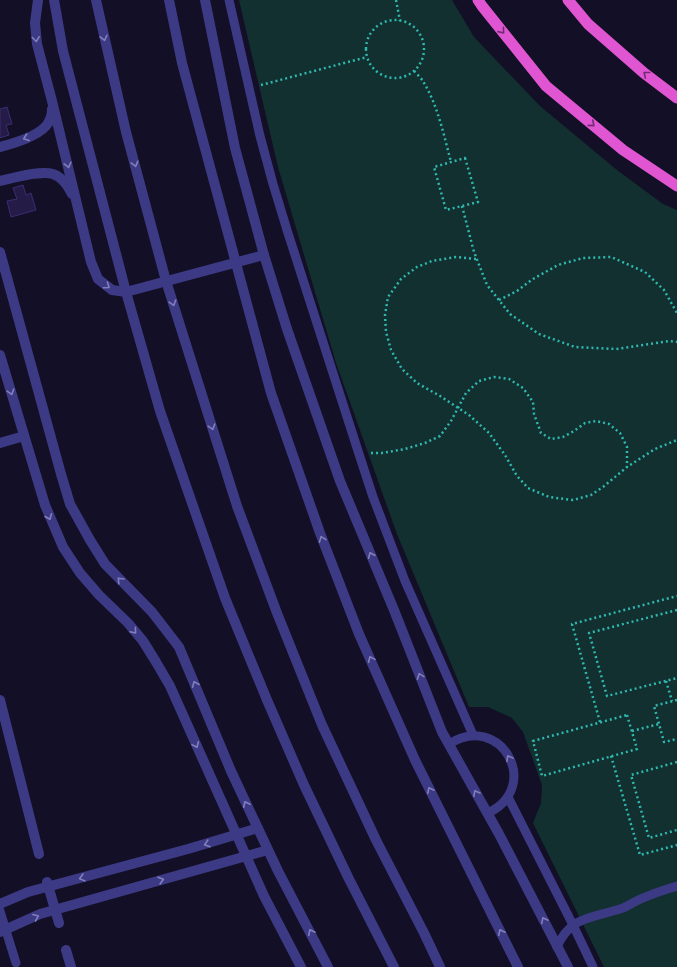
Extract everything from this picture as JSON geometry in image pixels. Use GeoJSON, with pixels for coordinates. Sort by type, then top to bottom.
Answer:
{"type":"FeatureCollection","features":[{"type":"Feature","properties":{"kind":"highway"},"geometry":{"type":"LineString","coordinates":[[478,0],[546,86],[622,150],[677,186]]}},
{"type":"Feature","properties":{"kind":"highway"},"geometry":{"type":"LineString","coordinates":[[568,0],[588,24],[644,73],[677,98]]}},
{"type":"Feature","properties":{"kind":"street"},"geometry":{"type":"LineString","coordinates":[[38,0],[35,23],[37,44],[91,262],[98,279],[112,290],[126,292],[264,255]]}},
{"type":"Feature","properties":{"kind":"street"},"geometry":{"type":"LineString","coordinates":[[54,0],[63,51],[126,292],[160,411],[224,598],[304,785],[348,877],[394,967]]}},
{"type":"Feature","properties":{"kind":"street"},"geometry":{"type":"LineString","coordinates":[[96,0],[126,132],[166,281],[237,506],[277,613],[326,732],[376,840],[440,967]]}},
{"type":"Feature","properties":{"kind":"street"},"geometry":{"type":"LineString","coordinates":[[169,0],[182,63],[270,393],[320,533],[359,634],[415,760],[518,967]]}},
{"type":"Feature","properties":{"kind":"street"},"geometry":{"type":"LineString","coordinates":[[206,0],[234,148],[264,255],[287,329],[340,481],[394,610],[442,732],[488,813],[568,967]]}},
{"type":"Feature","properties":{"kind":"street"},"geometry":{"type":"LineString","coordinates":[[0,147],[33,136],[46,127],[51,119],[52,101]]}},
{"type":"Feature","properties":{"kind":"street"},"geometry":{"type":"LineString","coordinates":[[0,181],[43,173],[53,174],[68,187],[77,202]]}},
{"type":"Feature","properties":{"kind":"street"},"geometry":{"type":"LineString","coordinates":[[0,252],[70,504],[105,564],[152,612],[180,647],[231,771],[278,871],[328,967]]}},
{"type":"Feature","properties":{"kind":"street"},"geometry":{"type":"LineString","coordinates":[[0,355],[45,505],[63,547],[80,573],[143,641],[170,686],[264,896],[301,967]]}},
{"type":"Feature","properties":{"kind":"street"},"geometry":{"type":"LineString","coordinates":[[0,443],[24,436]]}},
{"type":"Feature","properties":{"kind":"street"},"geometry":{"type":"LineString","coordinates":[[0,700],[40,854]]}},
{"type":"Feature","properties":{"kind":"street"},"geometry":{"type":"LineString","coordinates":[[0,904],[48,884],[188,849],[258,828]]}},
{"type":"Feature","properties":{"kind":"street"},"geometry":{"type":"LineString","coordinates":[[3,931],[40,914],[268,850]]}},
{"type":"Feature","properties":{"kind":"street"},"geometry":{"type":"LineString","coordinates":[[48,884],[59,923]]}},
{"type":"Feature","properties":{"kind":"street"},"geometry":{"type":"LineString","coordinates":[[66,950],[71,967]]}},
{"type":"Feature","properties":{"kind":"lane"},"geometry":{"type":"LineString","coordinates":[[229,0],[249,88],[286,230],[359,454],[378,511],[405,581],[473,735]]}},
{"type":"Feature","properties":{"kind":"lane"},"geometry":{"type":"LineString","coordinates":[[449,744],[464,736],[482,736],[498,743],[509,756],[514,772],[512,789],[508,797],[495,809],[488,813]]}},
{"type":"Feature","properties":{"kind":"lane"},"geometry":{"type":"LineString","coordinates":[[508,797],[593,967]]}},
{"type":"Feature","properties":{"kind":"lane"},"geometry":{"type":"LineString","coordinates":[[557,947],[566,932],[586,918],[619,909],[653,893],[677,886]]}},
{"type":"Feature","properties":{"kind":"lane"},"geometry":{"type":"LineString","coordinates":[[0,911],[3,931],[16,963]]}},
{"type":"Feature","properties":{"kind":"path"},"geometry":{"type":"LineString","coordinates":[[396,0],[400,21]]}},
{"type":"Feature","properties":{"kind":"path"},"geometry":{"type":"LineString","coordinates":[[391,21],[400,21],[409,24],[416,29],[422,37],[424,55],[420,64],[414,71],[406,76],[396,78],[387,77],[378,73],[371,66],[367,57],[366,47],[374,30],[382,24],[391,21]]}},
{"type":"Feature","properties":{"kind":"path"},"geometry":{"type":"LineString","coordinates":[[249,88],[367,57]]}},
{"type":"Feature","properties":{"kind":"path"},"geometry":{"type":"LineString","coordinates":[[414,71],[424,81],[430,92],[451,162]]}},
{"type":"Feature","properties":{"kind":"path"},"geometry":{"type":"LineString","coordinates":[[465,158],[478,202],[446,210],[434,167],[451,162],[465,158]]}},
{"type":"Feature","properties":{"kind":"path"},"geometry":{"type":"LineString","coordinates":[[462,206],[476,259],[487,285],[510,314],[539,334],[575,347],[616,349],[677,342]]}},
{"type":"Feature","properties":{"kind":"path"},"geometry":{"type":"LineString","coordinates":[[476,259],[456,257],[432,261],[417,267],[401,279],[388,297],[385,315],[386,332],[391,350],[402,369],[417,383],[469,415],[489,433],[505,455],[517,476],[528,488],[549,497],[573,500],[591,495],[603,488],[627,467],[655,449],[677,440]]}},
{"type":"Feature","properties":{"kind":"path"},"geometry":{"type":"LineString","coordinates":[[499,300],[517,291],[533,279],[558,264],[583,258],[611,257],[646,272],[664,290],[677,313]]}},
{"type":"Feature","properties":{"kind":"path"},"geometry":{"type":"LineString","coordinates":[[359,454],[382,453],[405,449],[425,443],[440,436],[451,421],[466,393],[479,381],[494,377],[510,379],[523,388],[533,402],[534,414],[541,433],[550,439],[563,437],[585,423],[596,421],[609,424],[620,433],[627,447],[627,467]]}},
{"type":"Feature","properties":{"kind":"path"},"geometry":{"type":"LineString","coordinates":[[600,722],[572,624],[677,596]]}},
{"type":"Feature","properties":{"kind":"path"},"geometry":{"type":"LineString","coordinates":[[677,610],[589,633],[608,696],[677,678]]}},
{"type":"Feature","properties":{"kind":"path"},"geometry":{"type":"LineString","coordinates":[[666,681],[672,701]]}},
{"type":"Feature","properties":{"kind":"path"},"geometry":{"type":"LineString","coordinates":[[677,700],[654,706],[664,742],[677,739]]}},
{"type":"Feature","properties":{"kind":"path"},"geometry":{"type":"LineString","coordinates":[[627,715],[637,749],[542,776],[532,741],[600,722],[627,715]]}},
{"type":"Feature","properties":{"kind":"path"},"geometry":{"type":"LineString","coordinates":[[632,731],[659,724]]}},
{"type":"Feature","properties":{"kind":"path"},"geometry":{"type":"LineString","coordinates":[[611,756],[640,855],[677,844]]}},
{"type":"Feature","properties":{"kind":"path"},"geometry":{"type":"LineString","coordinates":[[677,762],[631,775],[649,838],[677,830]]}},
{"type":"Feature","properties":{"kind":"green space"},"geometry":{"type":"Polygon","coordinates":[[[239,0],[452,0],[474,37],[540,106],[617,170],[663,204],[677,210],[677,967],[604,967],[533,823],[541,803],[542,785],[523,732],[512,718],[488,707],[469,707],[397,534],[336,363],[278,167],[239,0]]]}},
{"type":"Feature","properties":{"kind":"building"},"geometry":{"type":"Polygon","coordinates":[[[7,107],[12,124],[6,125],[9,135],[0,138],[0,109],[7,107]]]}},
{"type":"Feature","properties":{"kind":"building"},"geometry":{"type":"Polygon","coordinates":[[[23,185],[26,195],[31,193],[36,210],[11,217],[7,201],[17,199],[13,188],[23,185]]]}}]}
